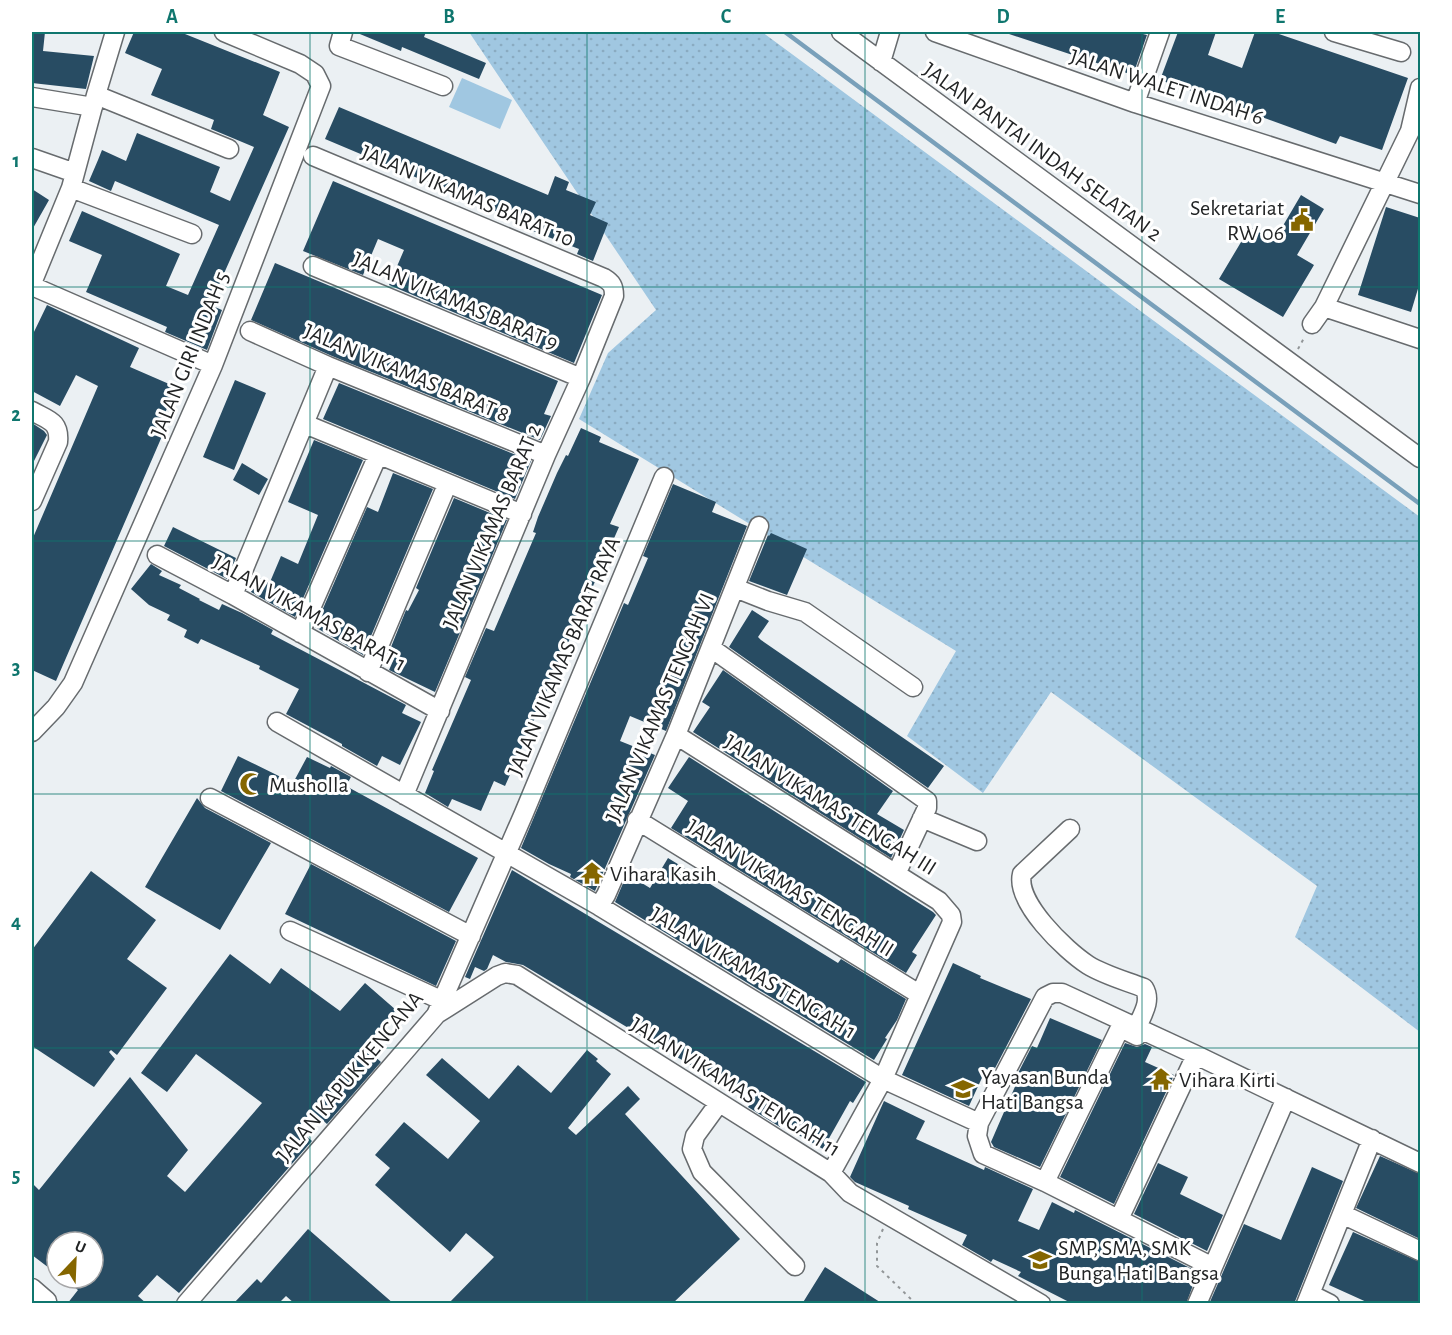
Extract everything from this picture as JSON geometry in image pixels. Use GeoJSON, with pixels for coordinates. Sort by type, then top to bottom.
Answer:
{"type":"FeatureCollection","features":[{"type":"Feature","properties":{"kind":"street"},"geometry":{"type":"LineString","coordinates":[[115,32],[73,181],[32,285],[213,365]]}},
{"type":"Feature","properties":{"kind":"street","name":"JALAN GIRI INDAH 5"},"geometry":{"type":"LineString","coordinates":[[32,732],[56,707],[73,683],[213,365],[321,86],[315,74],[300,64],[224,32]]}},
{"type":"Feature","properties":{"kind":"street"},"geometry":{"type":"LineString","coordinates":[[343,32],[339,46],[443,86]]}},
{"type":"Feature","properties":{"kind":"street","name":"JALAN PANTAI INDAH SELATAN 2"},"geometry":{"type":"LineString","coordinates":[[841,32],[1420,458]]}},
{"type":"Feature","properties":{"kind":"street"},"geometry":{"type":"LineString","coordinates":[[881,62],[890,32]]}},
{"type":"Feature","properties":{"kind":"street","name":"JALAN WALET INDAH 6"},"geometry":{"type":"LineString","coordinates":[[935,32],[1135,102],[1420,194]]}},
{"type":"Feature","properties":{"kind":"street"},"geometry":{"type":"LineString","coordinates":[[1135,102],[1160,32]]}},
{"type":"Feature","properties":{"kind":"street"},"geometry":{"type":"LineString","coordinates":[[1334,32],[1401,52]]}},
{"type":"Feature","properties":{"kind":"street"},"geometry":{"type":"LineString","coordinates":[[1312,324],[1324,307],[1410,131],[1420,88]]}},
{"type":"Feature","properties":{"kind":"street"},"geometry":{"type":"LineString","coordinates":[[32,97],[95,101],[229,149]]}},
{"type":"Feature","properties":{"kind":"street","name":"JALAN VIKAMAS BARAT 10"},"geometry":{"type":"LineString","coordinates":[[313,156],[604,278]]}},
{"type":"Feature","properties":{"kind":"street"},"geometry":{"type":"LineString","coordinates":[[32,158],[73,181],[192,234]]}},
{"type":"Feature","properties":{"kind":"street","name":"JALAN VIKAMAS BARAT 9"},"geometry":{"type":"LineString","coordinates":[[313,266],[581,378]]}},
{"type":"Feature","properties":{"kind":"street","name":"JALAN VIKAMAS BARAT 2"},"geometry":{"type":"LineString","coordinates":[[404,795],[614,296],[612,284],[604,278]]}},
{"type":"Feature","properties":{"kind":"street"},"geometry":{"type":"LineString","coordinates":[[1324,307],[1420,339]]}},
{"type":"Feature","properties":{"kind":"street","name":"JALAN VIKAMAS BARAT 8"},"geometry":{"type":"LineString","coordinates":[[250,332],[546,455]]}},
{"type":"Feature","properties":{"kind":"street"},"geometry":{"type":"LineString","coordinates":[[233,595],[328,366]]}},
{"type":"Feature","properties":{"kind":"street"},"geometry":{"type":"LineString","coordinates":[[32,411],[54,423],[59,432],[58,442],[32,501]]}},
{"type":"Feature","properties":{"kind":"street"},"geometry":{"type":"LineString","coordinates":[[305,424],[447,485],[522,514]]}},
{"type":"Feature","properties":{"kind":"street"},"geometry":{"type":"LineString","coordinates":[[300,633],[378,455]]}},
{"type":"Feature","properties":{"kind":"street","name":"JALAN VIKAMAS BARAT RAYA"},"geometry":{"type":"LineString","coordinates":[[507,853],[664,477]]}},
{"type":"Feature","properties":{"kind":"street"},"geometry":{"type":"LineString","coordinates":[[368,672],[447,485]]}},
{"type":"Feature","properties":{"kind":"street","name":"JALAN VIKAMAS TENGAH VI"},"geometry":{"type":"LineString","coordinates":[[599,906],[606,895],[675,735],[759,526]]}},
{"type":"Feature","properties":{"kind":"street","name":"JALAN VIKAMAS BARAT 1"},"geometry":{"type":"LineString","coordinates":[[157,555],[440,711]]}},
{"type":"Feature","properties":{"kind":"street"},"geometry":{"type":"LineString","coordinates":[[735,588],[805,612],[913,687]]}},
{"type":"Feature","properties":{"kind":"street"},"geometry":{"type":"LineString","coordinates":[[711,648],[923,796],[927,801],[927,808],[897,872]]}},
{"type":"Feature","properties":{"kind":"street"},"geometry":{"type":"LineString","coordinates":[[277,722],[507,853]]}},
{"type":"Feature","properties":{"kind":"street","name":"JALAN VIKAMAS TENGAH III"},"geometry":{"type":"LineString","coordinates":[[675,735],[897,872],[939,901],[951,915],[952,922],[919,994]]}},
{"type":"Feature","properties":{"kind":"street"},"geometry":{"type":"LineString","coordinates":[[210,798],[471,936]]}},
{"type":"Feature","properties":{"kind":"street"},"geometry":{"type":"LineString","coordinates":[[922,818],[977,841]]}},
{"type":"Feature","properties":{"kind":"street","name":"JALAN VIKAMAS TENGAH II"},"geometry":{"type":"LineString","coordinates":[[637,820],[919,994]]}},
{"type":"Feature","properties":{"kind":"street"},"geometry":{"type":"LineString","coordinates":[[1070,829],[1022,874],[1021,890],[1059,942],[1089,966],[1144,988],[1148,1001],[1139,1032]]}},
{"type":"Feature","properties":{"kind":"street","name":"JALAN VIKAMAS TENGAH 1"},"geometry":{"type":"LineString","coordinates":[[507,853],[599,906],[883,1079],[979,1123]]}},
{"type":"Feature","properties":{"kind":"street","name":"JALAN KAPUK KENCANA"},"geometry":{"type":"LineString","coordinates":[[186,1304],[439,1008],[507,853]]}},
{"type":"Feature","properties":{"kind":"street"},"geometry":{"type":"LineString","coordinates":[[290,931],[439,1008]]}},
{"type":"Feature","properties":{"kind":"street","name":"JALAN VIKAMAS TENGAH 11"},"geometry":{"type":"LineString","coordinates":[[439,1008],[497,976],[505,973],[517,975],[831,1173],[850,1193],[1041,1304]]}},
{"type":"Feature","properties":{"kind":"street"},"geometry":{"type":"LineString","coordinates":[[1212,1268],[1045,1182],[983,1154],[977,1137],[979,1123],[1045,997],[1053,993],[1062,993],[1139,1032],[1196,1054],[1420,1163]]}},
{"type":"Feature","properties":{"kind":"street"},"geometry":{"type":"LineString","coordinates":[[831,1173],[883,1079],[919,994]]}},
{"type":"Feature","properties":{"kind":"street"},"geometry":{"type":"LineString","coordinates":[[1045,1182],[1119,1030],[1121,1028],[1139,1032]]}},
{"type":"Feature","properties":{"kind":"street"},"geometry":{"type":"LineString","coordinates":[[1119,1219],[1196,1054]]}},
{"type":"Feature","properties":{"kind":"street"},"geometry":{"type":"LineString","coordinates":[[1197,1304],[1286,1098]]}},
{"type":"Feature","properties":{"kind":"street"},"geometry":{"type":"LineString","coordinates":[[719,1103],[695,1136],[692,1149],[702,1172],[795,1266]]}},
{"type":"Feature","properties":{"kind":"street"},"geometry":{"type":"LineString","coordinates":[[1330,1304],[1308,1299],[1372,1139]]}},
{"type":"Feature","properties":{"kind":"street"},"geometry":{"type":"LineString","coordinates":[[1342,1214],[1420,1251]]}},
{"type":"Feature","properties":{"kind":"street"},"geometry":{"type":"LineString","coordinates":[[32,1288],[47,1301]]}},
{"type":"Feature","properties":{"kind":"path"},"geometry":{"type":"LineString","coordinates":[[1291,362],[1312,324]]}},
{"type":"Feature","properties":{"kind":"path"},"geometry":{"type":"LineString","coordinates":[[888,1215],[878,1243],[877,1266],[915,1303]]}},
{"type":"Feature","properties":{"kind":"shaded area"},"geometry":{"type":"Polygon","coordinates":[[[469,32],[762,32],[1420,517],[1420,1032],[1295,937],[1317,886],[1051,692],[983,793],[907,736],[956,651],[579,419],[608,353],[656,310],[469,32]]]}},
{"type":"Feature","properties":{"kind":"shaded area"},"geometry":{"type":"Polygon","coordinates":[[[462,78],[512,100],[500,129],[449,107],[462,78]]]}},
{"type":"Feature","properties":{"kind":"building"},"geometry":{"type":"Polygon","coordinates":[[[32,32],[45,32],[43,51],[94,56],[86,89],[32,83],[32,32]]]}},
{"type":"Feature","properties":{"kind":"building"},"geometry":{"type":"Polygon","coordinates":[[[134,32],[180,32],[280,72],[263,115],[289,127],[210,305],[222,310],[207,350],[165,332],[167,327],[86,292],[102,255],[69,241],[82,211],[180,254],[166,286],[188,295],[219,225],[115,181],[111,191],[89,181],[102,150],[126,161],[137,133],[220,167],[210,192],[230,201],[254,147],[211,129],[214,120],[151,95],[162,69],[125,53],[134,32]]]}},
{"type":"Feature","properties":{"kind":"building"},"geometry":{"type":"Polygon","coordinates":[[[355,32],[426,32],[424,37],[486,63],[479,79],[402,47],[401,51],[355,32]]]}},
{"type":"Feature","properties":{"kind":"building"},"geometry":{"type":"Polygon","coordinates":[[[1010,32],[1135,32],[1147,35],[1133,75],[1009,34],[1010,32]]]}},
{"type":"Feature","properties":{"kind":"building"},"geometry":{"type":"Polygon","coordinates":[[[1178,32],[1216,32],[1208,55],[1242,68],[1255,32],[1273,32],[1408,78],[1382,150],[1340,136],[1336,144],[1160,80],[1178,32]]]}},
{"type":"Feature","properties":{"kind":"building"},"geometry":{"type":"Polygon","coordinates":[[[339,107],[548,195],[555,176],[569,182],[566,190],[596,202],[590,215],[608,223],[593,261],[577,254],[579,249],[533,231],[534,227],[325,139],[339,107]]]}},
{"type":"Feature","properties":{"kind":"building"},"geometry":{"type":"Polygon","coordinates":[[[333,181],[602,295],[574,363],[389,285],[404,250],[378,239],[363,275],[303,251],[333,181]]]}},
{"type":"Feature","properties":{"kind":"building"},"geometry":{"type":"Polygon","coordinates":[[[32,189],[49,200],[32,230],[32,189]]]}},
{"type":"Feature","properties":{"kind":"building"},"geometry":{"type":"Polygon","coordinates":[[[1301,195],[1324,209],[1297,255],[1314,265],[1283,317],[1219,279],[1250,227],[1274,241],[1301,195]]]}},
{"type":"Feature","properties":{"kind":"building"},"geometry":{"type":"Polygon","coordinates":[[[1386,207],[1420,218],[1420,282],[1411,312],[1358,295],[1386,207]]]}},
{"type":"Feature","properties":{"kind":"building"},"geometry":{"type":"Polygon","coordinates":[[[275,263],[558,381],[544,414],[551,416],[540,440],[332,356],[251,320],[275,263]]]}},
{"type":"Feature","properties":{"kind":"building"},"geometry":{"type":"Polygon","coordinates":[[[47,305],[139,348],[130,367],[176,387],[160,425],[166,427],[56,681],[32,670],[32,540],[98,386],[76,375],[60,406],[32,391],[32,336],[47,305]]]}},
{"type":"Feature","properties":{"kind":"building"},"geometry":{"type":"Polygon","coordinates":[[[235,380],[266,393],[234,470],[203,457],[235,380]]]}},
{"type":"Feature","properties":{"kind":"building"},"geometry":{"type":"Polygon","coordinates":[[[339,383],[531,461],[515,499],[323,419],[339,383]]]}},
{"type":"Feature","properties":{"kind":"building"},"geometry":{"type":"Polygon","coordinates":[[[32,423],[47,435],[32,465],[32,423]]]}},
{"type":"Feature","properties":{"kind":"building"},"geometry":{"type":"Polygon","coordinates":[[[581,428],[601,437],[599,442],[639,459],[610,524],[619,527],[505,786],[494,781],[481,811],[452,799],[448,807],[425,793],[434,771],[432,770],[471,680],[465,677],[486,628],[494,631],[536,533],[533,532],[538,517],[557,473],[581,428]]]}},
{"type":"Feature","properties":{"kind":"building"},"geometry":{"type":"Polygon","coordinates":[[[314,440],[363,460],[295,617],[251,592],[257,577],[270,582],[281,556],[298,564],[318,515],[288,502],[314,440]]]}},
{"type":"Feature","properties":{"kind":"building"},"geometry":{"type":"Polygon","coordinates":[[[242,463],[268,479],[259,495],[233,480],[242,463]]]}},
{"type":"Feature","properties":{"kind":"building"},"geometry":{"type":"Polygon","coordinates":[[[393,473],[433,489],[363,655],[315,627],[367,507],[378,512],[393,473]]]}},
{"type":"Feature","properties":{"kind":"building"},"geometry":{"type":"Polygon","coordinates":[[[673,484],[716,502],[712,512],[747,526],[666,731],[630,716],[620,741],[655,755],[595,891],[570,877],[571,874],[521,848],[624,603],[628,605],[648,558],[643,556],[673,484]]]}},
{"type":"Feature","properties":{"kind":"building"},"geometry":{"type":"Polygon","coordinates":[[[454,498],[507,520],[435,692],[389,670],[398,650],[391,647],[406,610],[408,611],[419,590],[416,588],[454,498]]]}},
{"type":"Feature","properties":{"kind":"building"},"geometry":{"type":"Polygon","coordinates":[[[173,527],[236,558],[227,579],[164,546],[173,527]]]}},
{"type":"Feature","properties":{"kind":"building"},"geometry":{"type":"Polygon","coordinates":[[[771,533],[807,549],[787,595],[749,581],[768,535],[771,533]]]}},
{"type":"Feature","properties":{"kind":"building"},"geometry":{"type":"Polygon","coordinates":[[[151,564],[162,571],[159,575],[181,585],[179,588],[199,600],[219,610],[222,604],[242,613],[273,630],[271,634],[406,705],[402,713],[421,722],[400,765],[382,756],[377,766],[286,714],[299,689],[259,669],[260,666],[201,639],[198,644],[184,637],[187,630],[167,620],[170,615],[149,605],[131,589],[151,564]]]}},
{"type":"Feature","properties":{"kind":"building"},"geometry":{"type":"Polygon","coordinates":[[[752,610],[769,621],[758,637],[761,640],[944,766],[928,788],[729,647],[752,610]]]}},
{"type":"Feature","properties":{"kind":"building"},"geometry":{"type":"Polygon","coordinates":[[[723,670],[893,791],[877,814],[904,830],[891,858],[693,732],[710,707],[702,702],[723,670]]]}},
{"type":"Feature","properties":{"kind":"building"},"geometry":{"type":"Polygon","coordinates":[[[238,756],[293,783],[307,757],[330,768],[331,766],[351,777],[346,786],[478,858],[449,912],[221,791],[238,756]]]}},
{"type":"Feature","properties":{"kind":"building"},"geometry":{"type":"Polygon","coordinates":[[[689,757],[933,912],[936,915],[912,952],[917,955],[906,973],[671,828],[688,801],[668,788],[689,757]]]}},
{"type":"Feature","properties":{"kind":"building"},"geometry":{"type":"Polygon","coordinates":[[[197,798],[205,808],[271,843],[220,930],[145,887],[197,798]]]}},
{"type":"Feature","properties":{"kind":"building"},"geometry":{"type":"Polygon","coordinates":[[[668,858],[838,963],[841,959],[906,999],[874,1060],[615,902],[627,874],[650,888],[668,858]]]}},
{"type":"Feature","properties":{"kind":"building"},"geometry":{"type":"Polygon","coordinates":[[[311,864],[456,941],[436,986],[285,914],[311,864]]]}},
{"type":"Feature","properties":{"kind":"building"},"geometry":{"type":"Polygon","coordinates":[[[512,870],[866,1082],[853,1103],[850,1101],[823,1149],[781,1125],[780,1127],[748,1107],[754,1098],[694,1063],[692,1066],[523,965],[506,962],[493,955],[487,969],[484,971],[475,967],[470,979],[465,977],[512,870]]]}},
{"type":"Feature","properties":{"kind":"building"},"geometry":{"type":"Polygon","coordinates":[[[91,871],[156,920],[127,959],[167,988],[117,1055],[111,1050],[109,1052],[115,1059],[94,1087],[32,1046],[32,950],[91,871]]]}},
{"type":"Feature","properties":{"kind":"building"},"geometry":{"type":"Polygon","coordinates":[[[230,954],[270,984],[281,968],[340,1011],[365,983],[396,1010],[364,1047],[381,1062],[327,1124],[312,1111],[297,1128],[312,1141],[179,1293],[157,1275],[138,1296],[147,1304],[67,1304],[78,1290],[105,1290],[105,1230],[45,1230],[45,1265],[32,1255],[32,1183],[39,1190],[130,1077],[188,1150],[167,1176],[185,1192],[262,1103],[196,1054],[167,1092],[141,1073],[230,954]]]}},
{"type":"Feature","properties":{"kind":"building"},"geometry":{"type":"Polygon","coordinates":[[[953,963],[981,976],[980,978],[1031,999],[993,1072],[986,1069],[969,1106],[902,1075],[953,963]]]}},
{"type":"Feature","properties":{"kind":"building"},"geometry":{"type":"Polygon","coordinates":[[[1050,1018],[1102,1040],[1040,1167],[994,1147],[991,1142],[1017,1082],[1014,1081],[1032,1046],[1037,1048],[1050,1018]]]}},
{"type":"Feature","properties":{"kind":"building"},"geometry":{"type":"Polygon","coordinates":[[[1125,1043],[1137,1047],[1145,1044],[1152,1047],[1145,1062],[1174,1075],[1114,1204],[1060,1177],[1125,1043]]]}},
{"type":"Feature","properties":{"kind":"building"},"geometry":{"type":"Polygon","coordinates":[[[587,1050],[611,1074],[568,1128],[576,1135],[628,1086],[640,1099],[625,1114],[740,1239],[672,1304],[448,1304],[494,1257],[466,1233],[450,1252],[375,1185],[390,1168],[375,1155],[404,1122],[448,1159],[480,1121],[426,1075],[442,1058],[489,1099],[518,1065],[551,1093],[587,1050]]]}},
{"type":"Feature","properties":{"kind":"building"},"geometry":{"type":"Polygon","coordinates":[[[884,1101],[925,1121],[916,1139],[1033,1189],[1018,1221],[1039,1230],[1052,1202],[1074,1213],[1075,1210],[1198,1272],[1186,1304],[1073,1304],[1018,1276],[1021,1272],[993,1259],[991,1262],[962,1245],[967,1235],[855,1182],[850,1177],[884,1101]]]}},
{"type":"Feature","properties":{"kind":"building"},"geometry":{"type":"Polygon","coordinates":[[[1380,1156],[1420,1174],[1420,1239],[1356,1208],[1380,1156]]]}},
{"type":"Feature","properties":{"kind":"building"},"geometry":{"type":"Polygon","coordinates":[[[1158,1163],[1188,1177],[1180,1194],[1223,1215],[1207,1251],[1134,1214],[1158,1163]]]}},
{"type":"Feature","properties":{"kind":"building"},"geometry":{"type":"Polygon","coordinates":[[[1312,1167],[1343,1181],[1294,1304],[1209,1304],[1244,1224],[1281,1240],[1312,1167]]]}},
{"type":"Feature","properties":{"kind":"building"},"geometry":{"type":"Polygon","coordinates":[[[308,1229],[394,1304],[295,1304],[286,1296],[278,1304],[233,1304],[257,1279],[261,1283],[308,1229]]]}},
{"type":"Feature","properties":{"kind":"building"},"geometry":{"type":"Polygon","coordinates":[[[1353,1232],[1420,1262],[1420,1304],[1371,1304],[1329,1285],[1353,1232]]]}},
{"type":"Feature","properties":{"kind":"building"},"geometry":{"type":"Polygon","coordinates":[[[825,1267],[883,1304],[802,1304],[825,1267]]]}},
{"type":"Feature","properties":{"kind":"waterway"},"geometry":{"type":"LineString","coordinates":[[785,32],[1420,504]]}},
{"type":"Feature","properties":{"kind":"place","name":"Sekretariat RW 06"},"geometry":{"type":"Point","coordinates":[1302,220]}},
{"type":"Feature","properties":{"kind":"place","name":"Musholla"},"geometry":{"type":"Point","coordinates":[251,784]}},
{"type":"Feature","properties":{"kind":"place","name":"Vihara Kasih"},"geometry":{"type":"Point","coordinates":[592,873]}},
{"type":"Feature","properties":{"kind":"place","name":"Vihara Kirti"},"geometry":{"type":"Point","coordinates":[1161,1079]}},
{"type":"Feature","properties":{"kind":"place","name":"Yayasan Bunda Hati Bangsa"},"geometry":{"type":"Point","coordinates":[963,1089]}},
{"type":"Feature","properties":{"kind":"place","name":"SMP, SMA, SMK Bunga Hati Bangsa"},"geometry":{"type":"Point","coordinates":[1040,1260]}}]}
